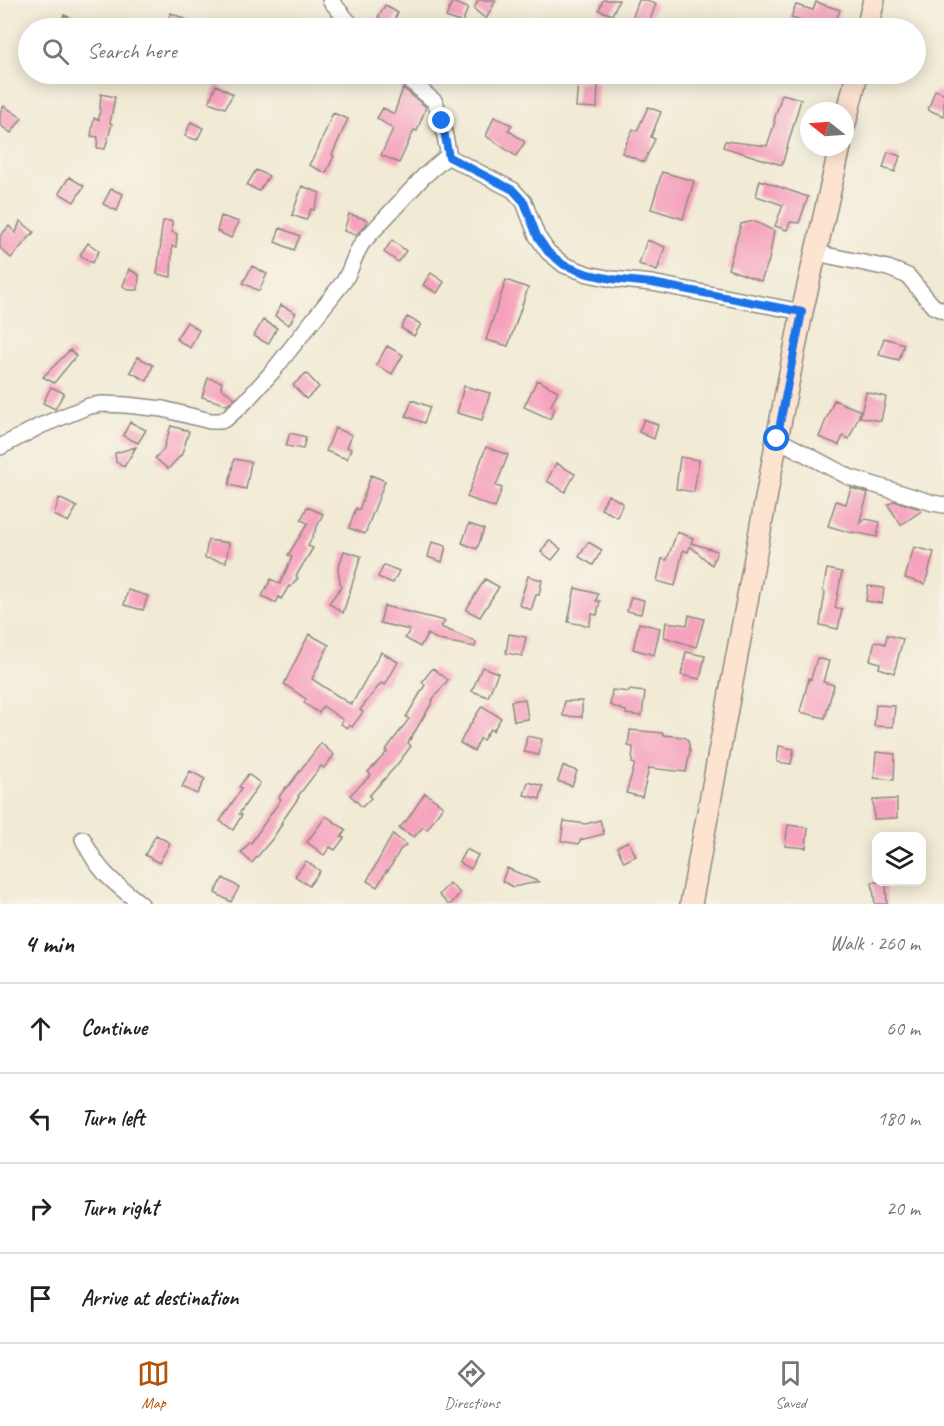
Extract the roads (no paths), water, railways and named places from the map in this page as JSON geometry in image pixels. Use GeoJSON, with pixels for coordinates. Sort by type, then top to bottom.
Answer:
{"type":"FeatureCollection","features":[{"type":"Feature","properties":{"kind":"main road"},"geometry":{"type":"LineString","coordinates":[[870,18],[874,0]]}},
{"type":"Feature","properties":{"kind":"main road"},"geometry":{"type":"LineString","coordinates":[[850,102],[854,84]]}},
{"type":"Feature","properties":{"kind":"main road"},"geometry":{"type":"LineString","coordinates":[[691,904],[777,439],[802,312],[838,156]]}},
{"type":"Feature","properties":{"kind":"street"},"geometry":{"type":"LineString","coordinates":[[330,0],[345,18]]}},
{"type":"Feature","properties":{"kind":"street"},"geometry":{"type":"LineString","coordinates":[[414,84],[435,102],[442,121],[449,157]]}},
{"type":"Feature","properties":{"kind":"street"},"geometry":{"type":"LineString","coordinates":[[449,157],[513,190],[524,202],[537,236],[548,252],[564,265],[588,274],[652,283],[802,312]]}},
{"type":"Feature","properties":{"kind":"street"},"geometry":{"type":"LineString","coordinates":[[0,447],[40,426],[89,406],[102,404],[163,409],[216,422],[226,418],[245,402],[273,371],[340,286],[363,242],[424,176],[449,157]]}},
{"type":"Feature","properties":{"kind":"street"},"geometry":{"type":"LineString","coordinates":[[816,253],[888,268],[908,276],[933,306],[944,311]]}},
{"type":"Feature","properties":{"kind":"street"},"geometry":{"type":"LineString","coordinates":[[777,439],[849,477],[944,505]]}},
{"type":"Feature","properties":{"kind":"street"},"geometry":{"type":"LineString","coordinates":[[83,839],[101,870],[141,904]]}}]}
